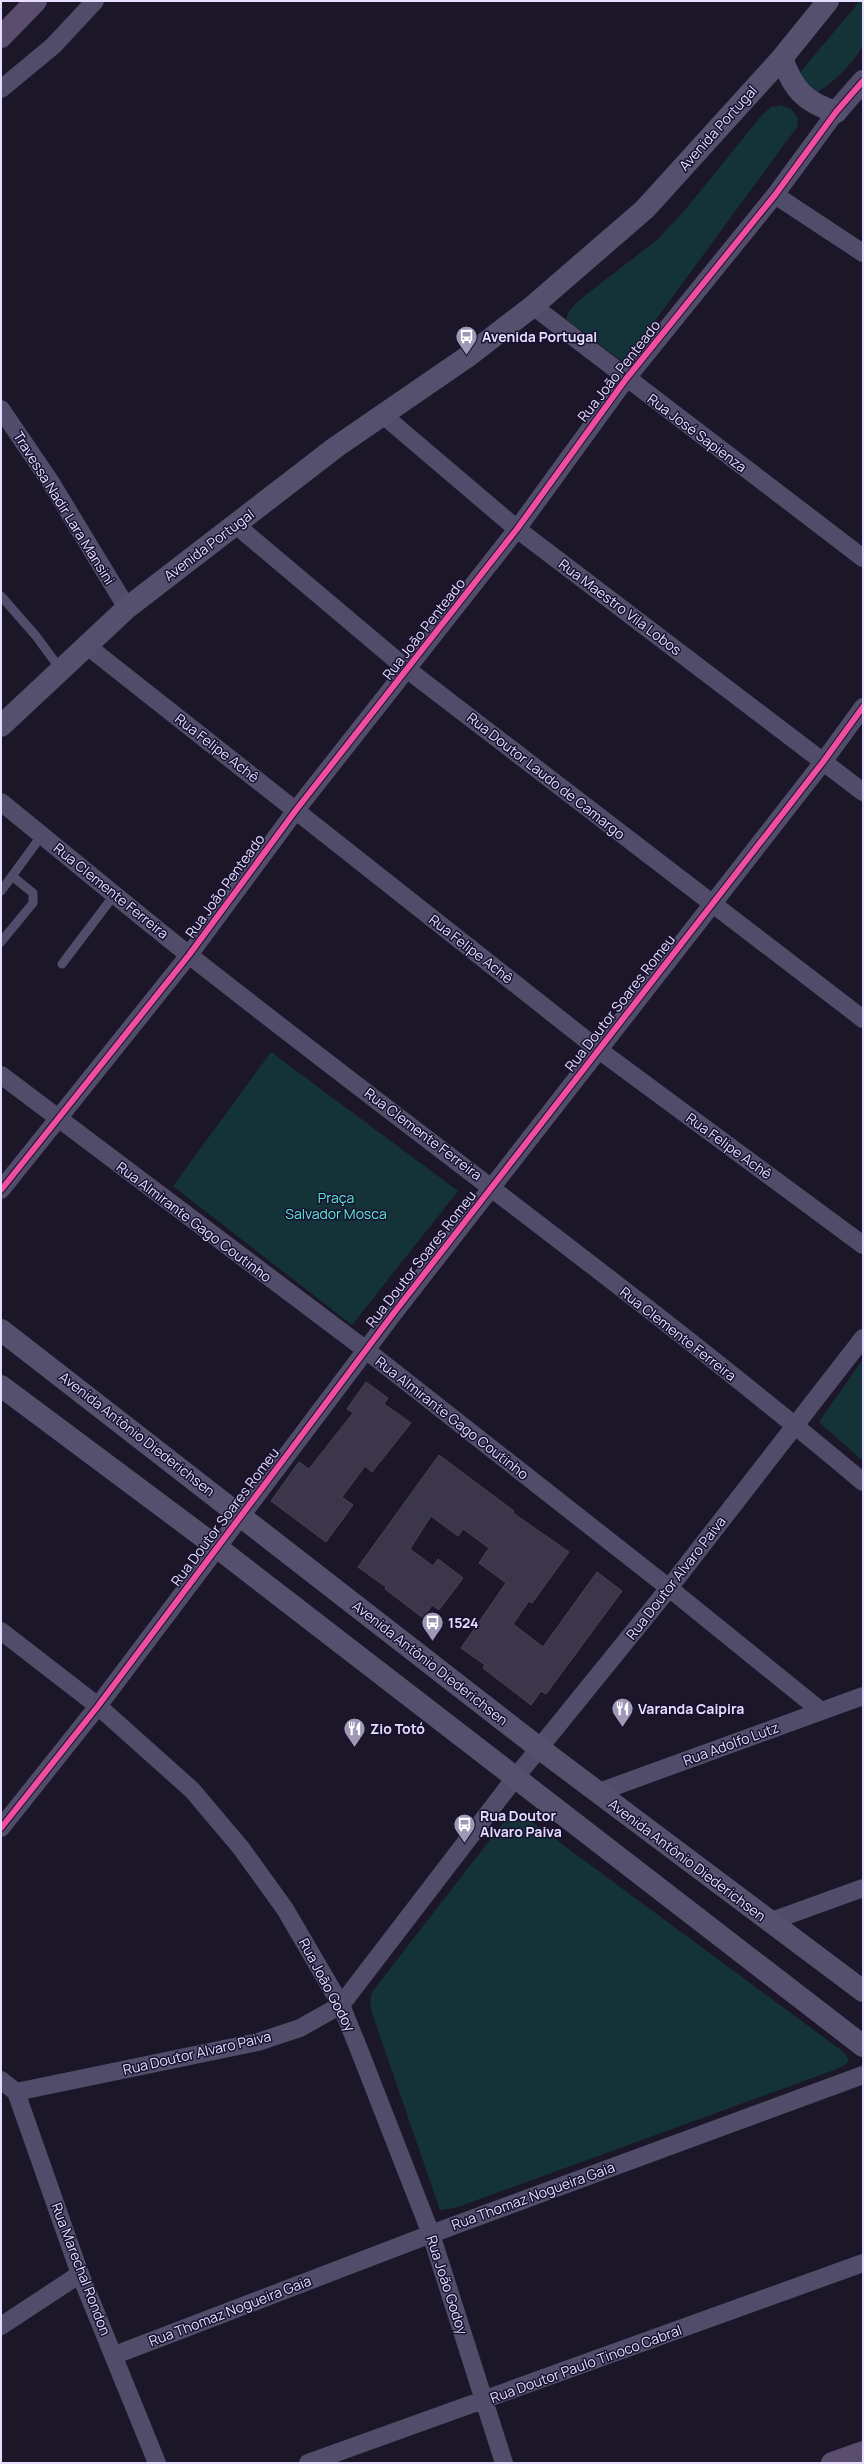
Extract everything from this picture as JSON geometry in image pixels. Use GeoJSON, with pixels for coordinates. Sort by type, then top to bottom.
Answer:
{"type":"FeatureCollection","features":[{"type":"Feature","properties":{"kind":"main road"},"geometry":{"type":"LineString","coordinates":[[1,37],[36,1]]}},
{"type":"Feature","properties":{"kind":"main road","name":"Avenida Portugal"},"geometry":{"type":"LineString","coordinates":[[1,726],[127,608],[336,447],[467,357],[533,306],[645,209],[782,58],[828,1]]}},
{"type":"Feature","properties":{"kind":"main road"},"geometry":{"type":"LineString","coordinates":[[782,58],[790,79],[802,95],[818,106],[836,112]]}},
{"type":"Feature","properties":{"kind":"main road","name":"Avenida Antônio Diederichsen"},"geometry":{"type":"LineString","coordinates":[[1,1330],[539,1748],[863,1991]]}},
{"type":"Feature","properties":{"kind":"main road"},"geometry":{"type":"LineString","coordinates":[[1,1386],[218,1548],[863,2046]]}},
{"type":"Feature","properties":{"kind":"main road"},"geometry":{"type":"LineString","coordinates":[[832,2463],[863,2452]]}},
{"type":"Feature","properties":{"kind":"street"},"geometry":{"type":"LineString","coordinates":[[1,89],[52,46],[95,1]]}},
{"type":"Feature","properties":{"kind":"street","name":"Rua João Penteado"},"geometry":{"type":"LineString","coordinates":[[1,1190],[189,955],[296,810],[408,670],[516,529],[626,379],[775,195],[836,112],[863,81]]}},
{"type":"Feature","properties":{"kind":"street"},"geometry":{"type":"LineString","coordinates":[[775,195],[863,253]]}},
{"type":"Feature","properties":{"kind":"street","name":"Rua José Sapienza"},"geometry":{"type":"LineString","coordinates":[[533,306],[626,379],[863,558]]}},
{"type":"Feature","properties":{"kind":"street","name":"Travessa Nadir Lara Mansini"},"geometry":{"type":"LineString","coordinates":[[1,409],[50,481],[127,608]]}},
{"type":"Feature","properties":{"kind":"street","name":"Rua Maestro Vila Lobos"},"geometry":{"type":"LineString","coordinates":[[383,416],[516,529],[863,792]]}},
{"type":"Feature","properties":{"kind":"street","name":"Rua Doutor Laudo de Camargo"},"geometry":{"type":"LineString","coordinates":[[236,525],[408,670],[863,1019]]}},
{"type":"Feature","properties":{"kind":"street","name":"Rua Felipe Achê"},"geometry":{"type":"LineString","coordinates":[[86,645],[599,1050],[863,1245]]}},
{"type":"Feature","properties":{"kind":"street","name":"Rua Doutor Soares Romeu"},"geometry":{"type":"LineString","coordinates":[[1,1828],[98,1706],[366,1350],[823,762],[863,708]]}},
{"type":"Feature","properties":{"kind":"street","name":"Rua Clemente Ferreira"},"geometry":{"type":"LineString","coordinates":[[1,802],[189,955],[493,1188],[795,1425],[863,1482]]}},
{"type":"Feature","properties":{"kind":"street","name":"Rua Almirante Gago Coutinho"},"geometry":{"type":"LineString","coordinates":[[1,1074],[58,1119],[366,1350],[669,1588],[821,1711]]}},
{"type":"Feature","properties":{"kind":"street","name":"Rua Doutor Alvaro Paiva"},"geometry":{"type":"LineString","coordinates":[[16,2092],[258,2042],[300,2028],[341,2005],[515,1778],[669,1588],[863,1338]]}},
{"type":"Feature","properties":{"kind":"street","name":"Rua João Godoy"},"geometry":{"type":"LineString","coordinates":[[1,1631],[98,1706],[192,1790],[241,1848],[285,1909],[341,2005],[431,2234],[504,2463]]}},
{"type":"Feature","properties":{"kind":"street","name":"Rua Adolfo Lutz"},"geometry":{"type":"LineString","coordinates":[[599,1792],[863,1696]]}},
{"type":"Feature","properties":{"kind":"street"},"geometry":{"type":"LineString","coordinates":[[769,1922],[863,1888]]}},
{"type":"Feature","properties":{"kind":"street","name":"Rua Thomaz Nogueira Gaia"},"geometry":{"type":"LineString","coordinates":[[115,2355],[431,2234],[863,2075]]}},
{"type":"Feature","properties":{"kind":"street"},"geometry":{"type":"LineString","coordinates":[[1,2080],[16,2092]]}},
{"type":"Feature","properties":{"kind":"street","name":"Rua Marechal Rondon"},"geometry":{"type":"LineString","coordinates":[[16,2092],[80,2274],[115,2355],[157,2463]]}},
{"type":"Feature","properties":{"kind":"street","name":"Rua Doutor Paulo Tinoco Cabral"},"geometry":{"type":"LineString","coordinates":[[308,2463],[863,2263]]}},
{"type":"Feature","properties":{"kind":"street"},"geometry":{"type":"LineString","coordinates":[[1,2326],[80,2274]]}},
{"type":"Feature","properties":{"kind":"lane"},"geometry":{"type":"LineString","coordinates":[[1,596],[36,636],[61,670]]}},
{"type":"Feature","properties":{"kind":"lane"},"geometry":{"type":"LineString","coordinates":[[1,891],[42,835]]}},
{"type":"Feature","properties":{"kind":"lane"},"geometry":{"type":"LineString","coordinates":[[1,942],[33,903],[33,893],[12,876]]}},
{"type":"Feature","properties":{"kind":"lane"},"geometry":{"type":"LineString","coordinates":[[62,964],[115,894]]}},
{"type":"Feature","properties":{"kind":"green space"},"geometry":{"type":"Polygon","coordinates":[[[860,1],[863,1],[863,44],[856,57],[850,64],[829,84],[817,92],[801,81],[801,71],[860,1]]]}},
{"type":"Feature","properties":{"kind":"green space"},"geometry":{"type":"Polygon","coordinates":[[[781,105],[791,109],[798,118],[797,127],[624,363],[566,319],[569,311],[578,301],[658,239],[685,210],[762,115],[771,107],[781,105]]]}},
{"type":"Feature","properties":{"kind":"green space","name":"Praça Salvador Mosca"},"geometry":{"type":"Polygon","coordinates":[[[271,1052],[458,1191],[352,1325],[173,1186],[271,1052]]]}},
{"type":"Feature","properties":{"kind":"green space"},"geometry":{"type":"Polygon","coordinates":[[[863,1359],[863,1461],[819,1422],[863,1359]]]}},
{"type":"Feature","properties":{"kind":"green space"},"geometry":{"type":"Polygon","coordinates":[[[520,1813],[845,2053],[849,2062],[837,2069],[455,2208],[440,2210],[372,2013],[370,2002],[372,1992],[510,1814],[520,1813]]]}},
{"type":"Feature","properties":{"kind":"building"},"geometry":{"type":"Polygon","coordinates":[[[366,1382],[388,1398],[384,1404],[411,1423],[372,1472],[365,1466],[342,1497],[353,1505],[326,1542],[271,1501],[299,1462],[309,1469],[353,1413],[347,1409],[366,1382]]]}},
{"type":"Feature","properties":{"kind":"building"},"geometry":{"type":"Polygon","coordinates":[[[439,1455],[514,1511],[513,1513],[569,1552],[532,1603],[529,1601],[513,1624],[543,1647],[597,1572],[622,1591],[546,1694],[541,1691],[531,1705],[483,1668],[485,1665],[461,1648],[506,1583],[479,1563],[489,1548],[463,1529],[458,1536],[431,1516],[410,1549],[433,1566],[438,1559],[463,1578],[439,1610],[432,1605],[423,1618],[385,1589],[386,1587],[358,1567],[439,1455]]]}},
{"type":"Feature","properties":{"kind":"cycle path"},"geometry":{"type":"LineString","coordinates":[[1,1190],[189,955],[296,810],[517,529],[626,379],[775,195],[836,112],[863,81]]}},
{"type":"Feature","properties":{"kind":"cycle path"},"geometry":{"type":"LineString","coordinates":[[1,1828],[98,1706],[393,1314],[823,762],[863,707]]}},
{"type":"Feature","properties":{"kind":"place","name":"Avenida Portugal"},"geometry":{"type":"Point","coordinates":[467,356]}},
{"type":"Feature","properties":{"kind":"place","name":"1524"},"geometry":{"type":"Point","coordinates":[432,1642]}},
{"type":"Feature","properties":{"kind":"place","name":"Varanda Caipira"},"geometry":{"type":"Point","coordinates":[623,1728]}},
{"type":"Feature","properties":{"kind":"place","name":"Zio Totó"},"geometry":{"type":"Point","coordinates":[355,1748]}},
{"type":"Feature","properties":{"kind":"place","name":"Rua Doutor Alvaro Paiva"},"geometry":{"type":"Point","coordinates":[464,1844]}}]}
